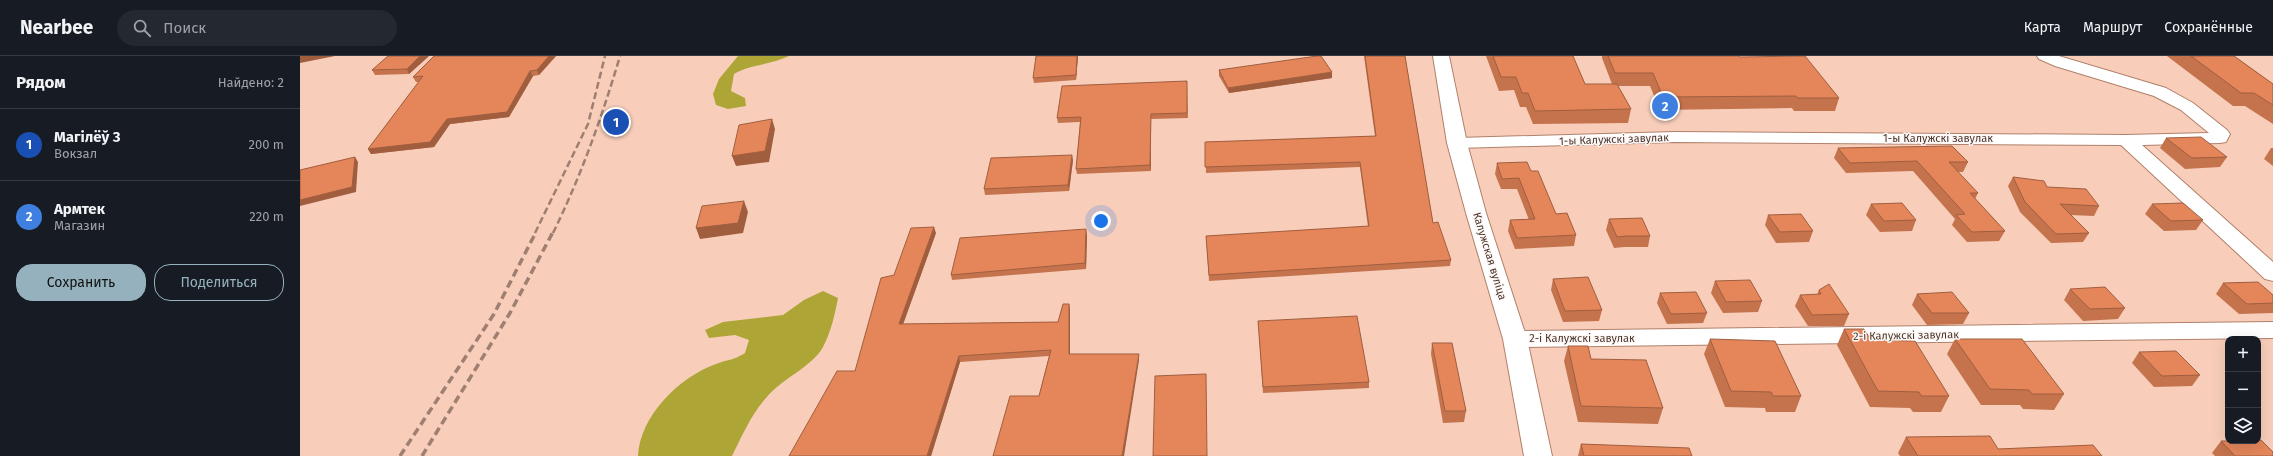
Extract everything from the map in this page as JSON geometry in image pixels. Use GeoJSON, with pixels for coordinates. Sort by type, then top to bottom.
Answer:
{"type":"FeatureCollection","features":[{"type":"Feature","properties":{"kind":"street","name":"Калужская вуліца"},"geometry":{"type":"LineString","coordinates":[[1441,56],[1457,143],[1476,213],[1515,339],[1538,456]]}},
{"type":"Feature","properties":{"kind":"street","name":"1-ы Калужскі завулак"},"geometry":{"type":"LineString","coordinates":[[1457,143],[1675,137],[2126,140],[2220,138],[2221,134],[2176,99],[2070,66],[2045,56]]}},
{"type":"Feature","properties":{"kind":"street"},"geometry":{"type":"LineString","coordinates":[[2126,140],[2273,274]]}},
{"type":"Feature","properties":{"kind":"street","name":"2-і Калужскі завулак"},"geometry":{"type":"LineString","coordinates":[[1515,339],[2273,330]]}},
{"type":"Feature","properties":{"kind":"shaded area"},"geometry":{"type":"Polygon","coordinates":[[[738,56],[789,56],[747,68],[734,74],[731,91],[745,98],[746,106],[728,109],[716,105],[713,94],[719,79],[738,56]]]}},
{"type":"Feature","properties":{"kind":"shaded area"},"geometry":{"type":"Polygon","coordinates":[[[823,291],[838,298],[834,317],[823,347],[812,361],[772,391],[766,398],[751,419],[732,456],[638,456],[640,441],[646,427],[664,400],[676,388],[688,378],[702,370],[745,353],[749,340],[735,335],[709,338],[705,330],[723,322],[783,315],[804,300],[823,291]]]}},
{"type":"Feature","properties":{"kind":"building"},"geometry":{"type":"Polygon","coordinates":[[[388,56],[420,56],[407,69],[372,70],[388,56]]]}},
{"type":"Feature","properties":{"kind":"building"},"geometry":{"type":"Polygon","coordinates":[[[434,56],[549,56],[537,70],[530,71],[507,112],[447,119],[430,142],[368,149],[423,76],[413,77],[434,56]]]}},
{"type":"Feature","properties":{"kind":"building"},"geometry":{"type":"Polygon","coordinates":[[[1036,56],[1077,56],[1076,75],[1033,78],[1036,56]]]}},
{"type":"Feature","properties":{"kind":"building"},"geometry":{"type":"Polygon","coordinates":[[[1321,56],[1332,72],[1228,88],[1219,70],[1321,56]]]}},
{"type":"Feature","properties":{"kind":"building"},"geometry":{"type":"Polygon","coordinates":[[[1365,56],[1405,56],[1433,223],[1438,222],[1451,260],[1209,275],[1206,236],[1369,226],[1360,162],[1205,167],[1205,142],[1376,136],[1365,56]]]}},
{"type":"Feature","properties":{"kind":"building"},"geometry":{"type":"Polygon","coordinates":[[[1493,56],[1573,56],[1585,84],[1617,84],[1631,109],[1535,111],[1528,93],[1522,93],[1516,77],[1501,77],[1493,56]]]}},
{"type":"Feature","properties":{"kind":"building"},"geometry":{"type":"Polygon","coordinates":[[[1608,56],[1805,56],[1839,98],[1798,98],[1796,96],[1663,97],[1653,73],[1615,73],[1608,56]]]}},
{"type":"Feature","properties":{"kind":"building"},"geometry":{"type":"Polygon","coordinates":[[[2191,56],[2234,56],[2273,84],[2273,105],[2254,93],[2241,93],[2191,56]]]}},
{"type":"Feature","properties":{"kind":"building"},"geometry":{"type":"Polygon","coordinates":[[[1187,81],[1187,113],[1151,114],[1150,165],[1076,169],[1081,117],[1057,118],[1062,86],[1187,81]]]}},
{"type":"Feature","properties":{"kind":"building"},"geometry":{"type":"Polygon","coordinates":[[[772,119],[765,151],[732,156],[739,125],[772,119]]]}},
{"type":"Feature","properties":{"kind":"building"},"geometry":{"type":"Polygon","coordinates":[[[2201,137],[2227,157],[2192,158],[2166,138],[2201,137]]]}},
{"type":"Feature","properties":{"kind":"building"},"geometry":{"type":"Polygon","coordinates":[[[1952,146],[1968,162],[1949,162],[1978,193],[1970,193],[2005,231],[1972,232],[1956,215],[1965,214],[1917,161],[1850,163],[1838,148],[1952,146]]]}},
{"type":"Feature","properties":{"kind":"building"},"geometry":{"type":"Polygon","coordinates":[[[1072,155],[1068,185],[984,189],[991,158],[1072,155]]]}},
{"type":"Feature","properties":{"kind":"building"},"geometry":{"type":"Polygon","coordinates":[[[355,157],[352,187],[300,200],[300,170],[355,157]]]}},
{"type":"Feature","properties":{"kind":"building"},"geometry":{"type":"Polygon","coordinates":[[[1527,162],[1531,171],[1538,171],[1556,214],[1567,213],[1576,235],[1517,238],[1510,220],[1535,219],[1519,178],[1502,179],[1497,163],[1527,162]]]}},
{"type":"Feature","properties":{"kind":"building"},"geometry":{"type":"Polygon","coordinates":[[[2013,177],[2044,181],[2047,187],[2086,189],[2099,206],[2060,204],[2089,233],[2056,234],[2025,202],[2013,177]]]}},
{"type":"Feature","properties":{"kind":"building"},"geometry":{"type":"Polygon","coordinates":[[[744,201],[738,223],[696,228],[702,206],[744,201]]]}},
{"type":"Feature","properties":{"kind":"building"},"geometry":{"type":"Polygon","coordinates":[[[1902,203],[1916,220],[1884,221],[1871,204],[1902,203]]]}},
{"type":"Feature","properties":{"kind":"building"},"geometry":{"type":"Polygon","coordinates":[[[2183,203],[2203,220],[2171,221],[2152,204],[2183,203]]]}},
{"type":"Feature","properties":{"kind":"building"},"geometry":{"type":"Polygon","coordinates":[[[1801,214],[1813,231],[1780,232],[1768,215],[1801,214]]]}},
{"type":"Feature","properties":{"kind":"building"},"geometry":{"type":"Polygon","coordinates":[[[1642,218],[1650,236],[1617,237],[1609,219],[1642,218]]]}},
{"type":"Feature","properties":{"kind":"building"},"geometry":{"type":"Polygon","coordinates":[[[934,227],[899,324],[1058,322],[1063,304],[1069,304],[1069,354],[1139,354],[1122,456],[993,456],[1010,396],[1039,396],[1051,350],[959,356],[927,456],[789,456],[837,371],[855,371],[881,278],[894,275],[911,228],[934,227]]]}},
{"type":"Feature","properties":{"kind":"building"},"geometry":{"type":"Polygon","coordinates":[[[1086,229],[1085,263],[951,275],[960,238],[1086,229]]]}},
{"type":"Feature","properties":{"kind":"building"},"geometry":{"type":"Polygon","coordinates":[[[1588,277],[1602,310],[1565,311],[1553,279],[1588,277]]]}},
{"type":"Feature","properties":{"kind":"building"},"geometry":{"type":"Polygon","coordinates":[[[1750,280],[1762,301],[1726,302],[1715,281],[1750,280]]]}},
{"type":"Feature","properties":{"kind":"building"},"geometry":{"type":"Polygon","coordinates":[[[2258,282],[2273,295],[2273,303],[2247,304],[2223,283],[2258,282]]]}},
{"type":"Feature","properties":{"kind":"building"},"geometry":{"type":"Polygon","coordinates":[[[1829,284],[1849,314],[1812,315],[1800,295],[1821,294],[1819,290],[1829,284]]]}},
{"type":"Feature","properties":{"kind":"building"},"geometry":{"type":"Polygon","coordinates":[[[2105,287],[2125,308],[2090,309],[2070,289],[2105,287]]]}},
{"type":"Feature","properties":{"kind":"building"},"geometry":{"type":"Polygon","coordinates":[[[1696,292],[1707,313],[1671,314],[1660,293],[1696,292]]]}},
{"type":"Feature","properties":{"kind":"building"},"geometry":{"type":"Polygon","coordinates":[[[1952,292],[1969,313],[1932,313],[1917,294],[1952,292]]]}},
{"type":"Feature","properties":{"kind":"building"},"geometry":{"type":"Polygon","coordinates":[[[1357,316],[1369,382],[1263,387],[1258,321],[1357,316]]]}},
{"type":"Feature","properties":{"kind":"building"},"geometry":{"type":"Polygon","coordinates":[[[1844,329],[1864,329],[1871,340],[1915,341],[1949,396],[1921,396],[1919,392],[1878,391],[1844,329]]]}},
{"type":"Feature","properties":{"kind":"building"},"geometry":{"type":"Polygon","coordinates":[[[1710,339],[1775,341],[1801,396],[1773,396],[1771,392],[1731,391],[1710,339]]]}},
{"type":"Feature","properties":{"kind":"building"},"geometry":{"type":"Polygon","coordinates":[[[1955,339],[2022,339],[2064,394],[2032,394],[2029,390],[1990,389],[1955,339]]]}},
{"type":"Feature","properties":{"kind":"building"},"geometry":{"type":"Polygon","coordinates":[[[1432,343],[1452,343],[1466,411],[1445,411],[1432,343]]]}},
{"type":"Feature","properties":{"kind":"building"},"geometry":{"type":"Polygon","coordinates":[[[1568,346],[1588,346],[1591,359],[1646,360],[1663,408],[1581,406],[1568,346]]]}},
{"type":"Feature","properties":{"kind":"building"},"geometry":{"type":"Polygon","coordinates":[[[2176,351],[2200,375],[2162,376],[2139,352],[2176,351]]]}},
{"type":"Feature","properties":{"kind":"building"},"geometry":{"type":"Polygon","coordinates":[[[1206,374],[1207,456],[1153,456],[1155,376],[1206,374]]]}},
{"type":"Feature","properties":{"kind":"building"},"geometry":{"type":"Polygon","coordinates":[[[1990,436],[1998,449],[2093,445],[2102,456],[1918,456],[1906,437],[1990,436]]]}},
{"type":"Feature","properties":{"kind":"building"},"geometry":{"type":"Polygon","coordinates":[[[2261,440],[2273,452],[2273,456],[2235,456],[2221,441],[2225,441],[2225,444],[2261,444],[2261,440]]]}},
{"type":"Feature","properties":{"kind":"building"},"geometry":{"type":"Polygon","coordinates":[[[1581,444],[1689,448],[1692,456],[1584,456],[1581,444]]]}},
{"type":"Feature","properties":{"kind":"railway"},"geometry":{"type":"LineString","coordinates":[[535,233],[588,124],[605,56]]}},
{"type":"Feature","properties":{"kind":"railway"},"geometry":{"type":"LineString","coordinates":[[553,233],[573,190],[590,146],[620,56]]}},
{"type":"Feature","properties":{"kind":"railway"},"geometry":{"type":"LineString","coordinates":[[400,456],[494,314],[536,232]]}},
{"type":"Feature","properties":{"kind":"railway"},"geometry":{"type":"LineString","coordinates":[[422,456],[510,313],[553,232]]}},
{"type":"Feature","properties":{"kind":"place","name":"Армтек"},"geometry":{"type":"Point","coordinates":[1665,106]}},
{"type":"Feature","properties":{"kind":"place","name":"Магілёў 3"},"geometry":{"type":"Point","coordinates":[616,122]}}]}
